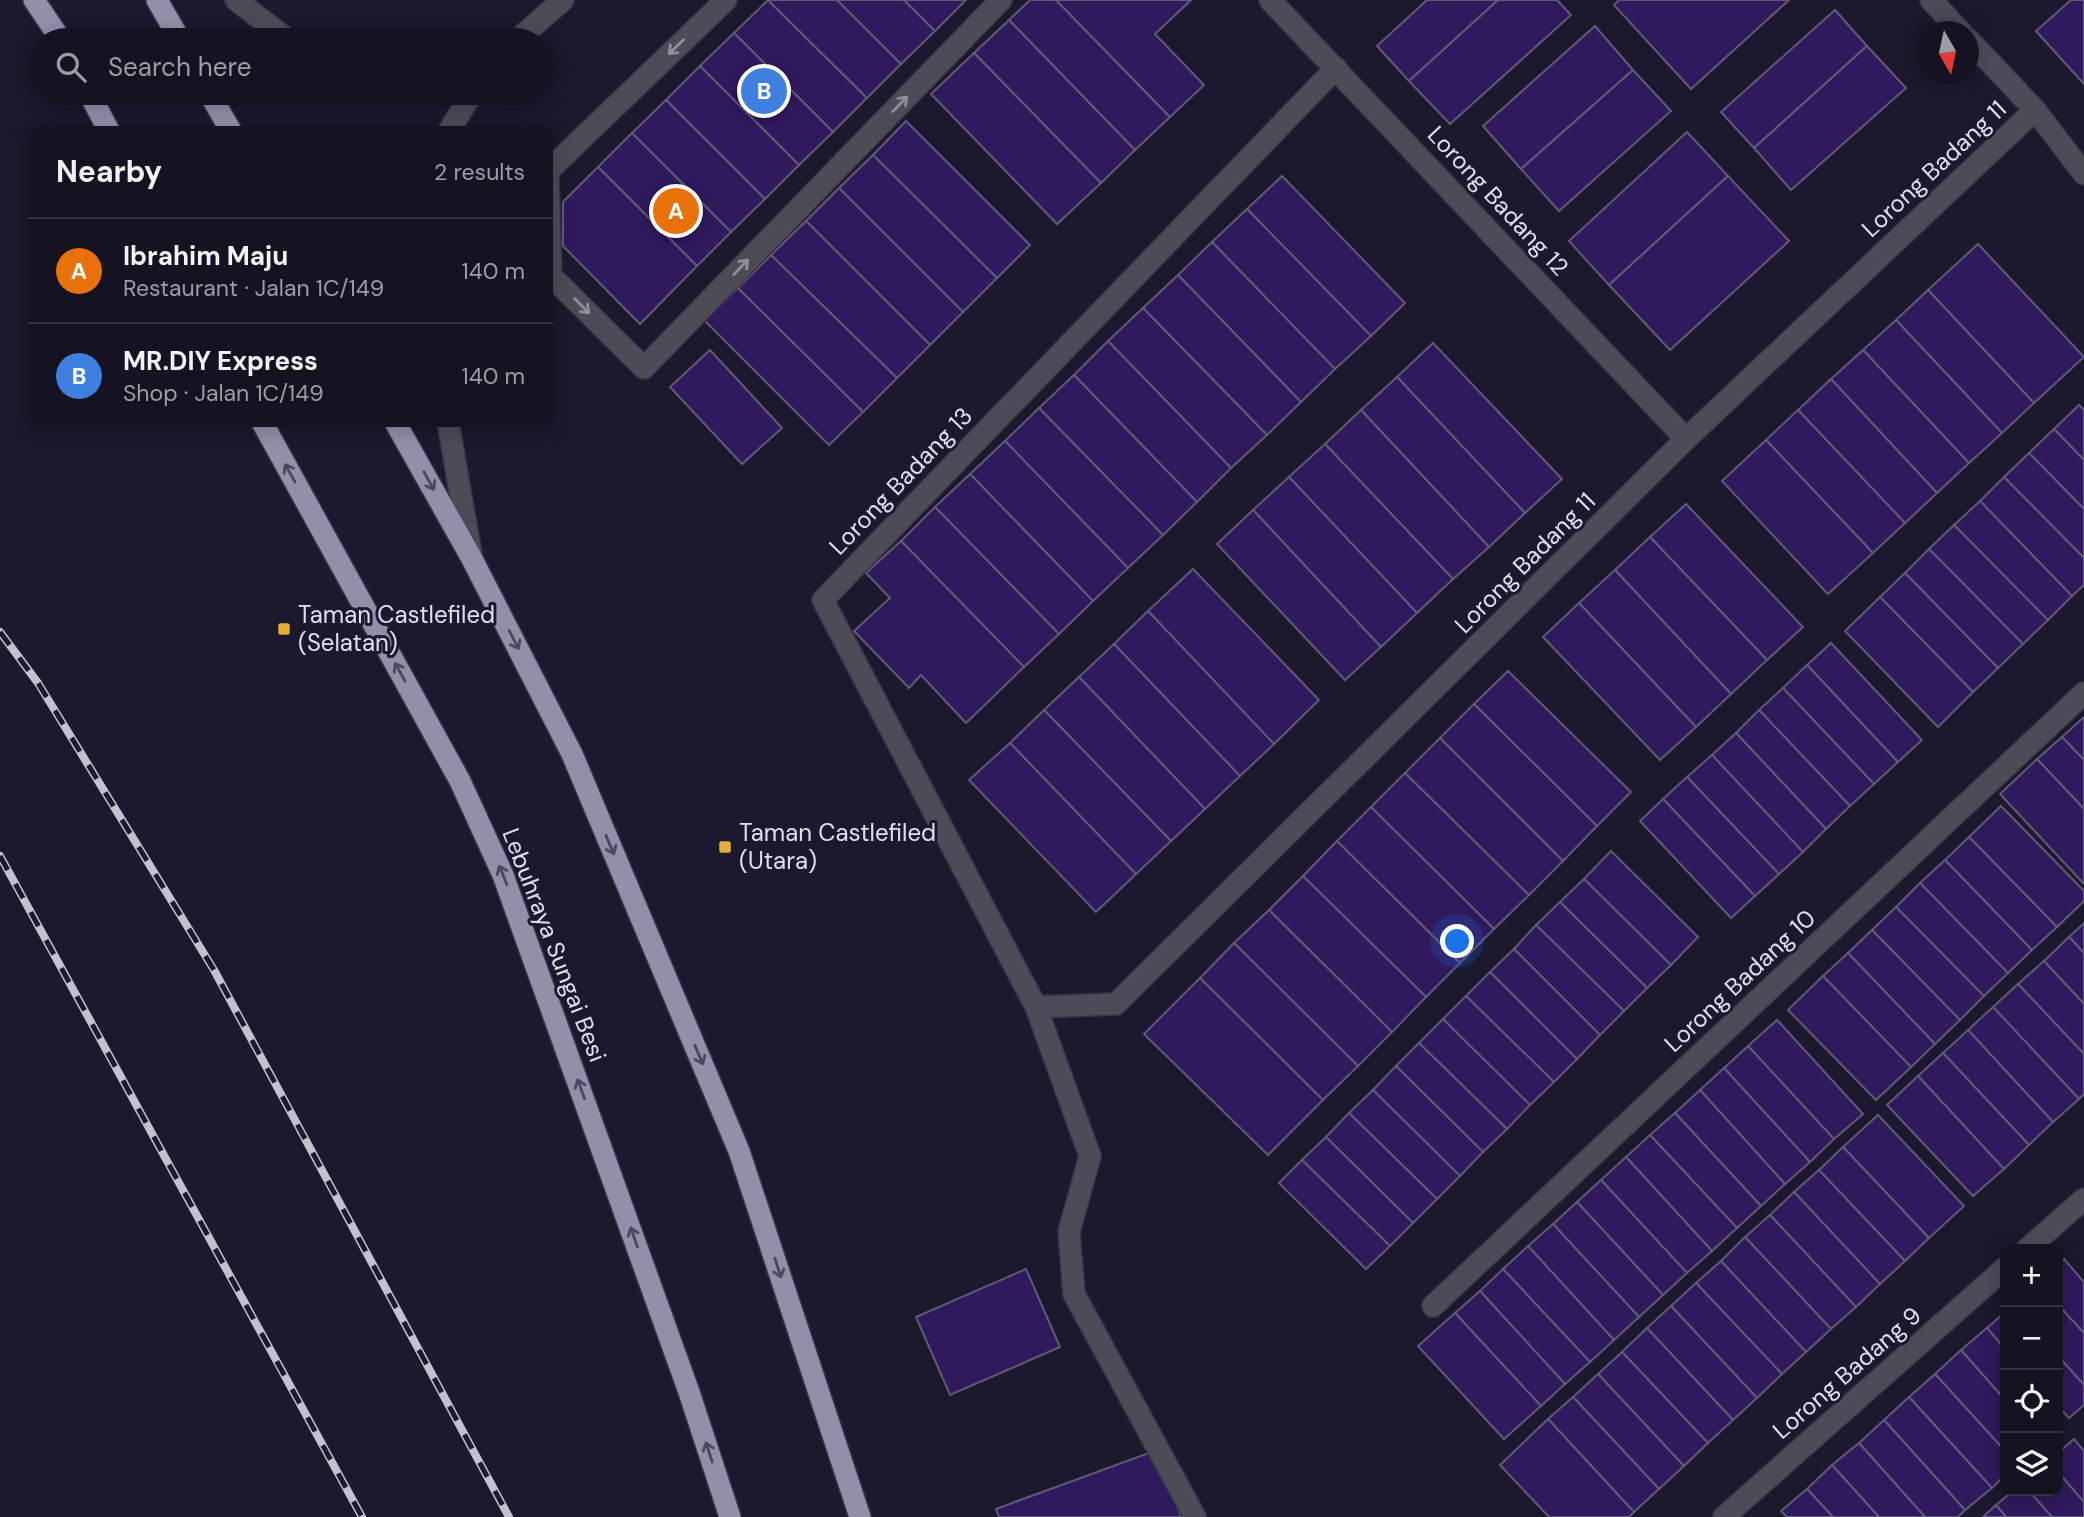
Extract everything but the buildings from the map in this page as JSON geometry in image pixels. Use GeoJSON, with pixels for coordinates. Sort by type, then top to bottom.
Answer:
{"type":"FeatureCollection","features":[{"type":"Feature","properties":{"kind":"highway"},"geometry":{"type":"LineString","coordinates":[[34,0],[54,28]]}},
{"type":"Feature","properties":{"kind":"highway"},"geometry":{"type":"LineString","coordinates":[[41,0],[56,28]]}},
{"type":"Feature","properties":{"kind":"highway"},"geometry":{"type":"LineString","coordinates":[[157,0],[173,28]]}},
{"type":"Feature","properties":{"kind":"highway"},"geometry":{"type":"LineString","coordinates":[[95,105],[106,126]]}},
{"type":"Feature","properties":{"kind":"highway"},"geometry":{"type":"LineString","coordinates":[[216,105],[228,126]]}},
{"type":"Feature","properties":{"kind":"highway","name":"Lebuhraya Sungai Besi"},"geometry":{"type":"LineString","coordinates":[[265,427],[460,780],[503,875],[689,1392],[730,1517]]}},
{"type":"Feature","properties":{"kind":"highway"},"geometry":{"type":"LineString","coordinates":[[398,427],[471,557],[572,754],[739,1151],[860,1517]]}},
{"type":"Feature","properties":{"kind":"street"},"geometry":{"type":"LineString","coordinates":[[236,0],[272,28]]}},
{"type":"Feature","properties":{"kind":"street"},"geometry":{"type":"LineString","coordinates":[[531,28],[563,0]]}},
{"type":"Feature","properties":{"kind":"street"},"geometry":{"type":"LineString","coordinates":[[553,166],[726,0]]}},
{"type":"Feature","properties":{"kind":"street"},"geometry":{"type":"LineString","coordinates":[[553,278],[644,368],[1001,0]]}},
{"type":"Feature","properties":{"kind":"street","name":"Lorong Badang 12"},"geometry":{"type":"LineString","coordinates":[[1270,0],[1686,439]]}},
{"type":"Feature","properties":{"kind":"street"},"geometry":{"type":"LineString","coordinates":[[1931,0],[1951,21]]}},
{"type":"Feature","properties":{"kind":"street"},"geometry":{"type":"LineString","coordinates":[[1979,50],[2035,110],[2084,174]]}},
{"type":"Feature","properties":{"kind":"street","name":"Lorong Badang 13"},"geometry":{"type":"LineString","coordinates":[[1036,1007],[822,600],[1336,68]]}},
{"type":"Feature","properties":{"kind":"street"},"geometry":{"type":"LineString","coordinates":[[452,126],[465,105]]}},
{"type":"Feature","properties":{"kind":"street","name":"Lorong Badang 11"},"geometry":{"type":"LineString","coordinates":[[1036,1007],[1116,1004],[1686,439],[2035,110]]}},
{"type":"Feature","properties":{"kind":"street"},"geometry":{"type":"LineString","coordinates":[[448,427],[471,557]]}},
{"type":"Feature","properties":{"kind":"street","name":"Lorong Badang 10"},"geometry":{"type":"LineString","coordinates":[[1433,1306],[2084,694]]}},
{"type":"Feature","properties":{"kind":"street"},"geometry":{"type":"LineString","coordinates":[[1036,1007],[1090,1156],[1069,1232],[1074,1294],[1195,1517]]}},
{"type":"Feature","properties":{"kind":"street"},"geometry":{"type":"LineString","coordinates":[[2033,1244],[2084,1199]]}},
{"type":"Feature","properties":{"kind":"street","name":"Lorong Badang 9"},"geometry":{"type":"LineString","coordinates":[[1724,1517],[2000,1272]]}},
{"type":"Feature","properties":{"kind":"railway"},"geometry":{"type":"LineString","coordinates":[[0,632],[38,683],[214,970],[509,1517]]}},
{"type":"Feature","properties":{"kind":"railway"},"geometry":{"type":"LineString","coordinates":[[0,856],[362,1517]]}},
{"type":"Feature","properties":{"kind":"place","name":"MR.DIY Express"},"geometry":{"type":"Point","coordinates":[764,91]}},
{"type":"Feature","properties":{"kind":"place","name":"Ibrahim Maju"},"geometry":{"type":"Point","coordinates":[676,211]}},
{"type":"Feature","properties":{"kind":"place","name":"Taman Castlefiled (Selatan)"},"geometry":{"type":"Point","coordinates":[284,629]}},
{"type":"Feature","properties":{"kind":"place","name":"Taman Castlefiled (Utara)"},"geometry":{"type":"Point","coordinates":[725,847]}}]}
